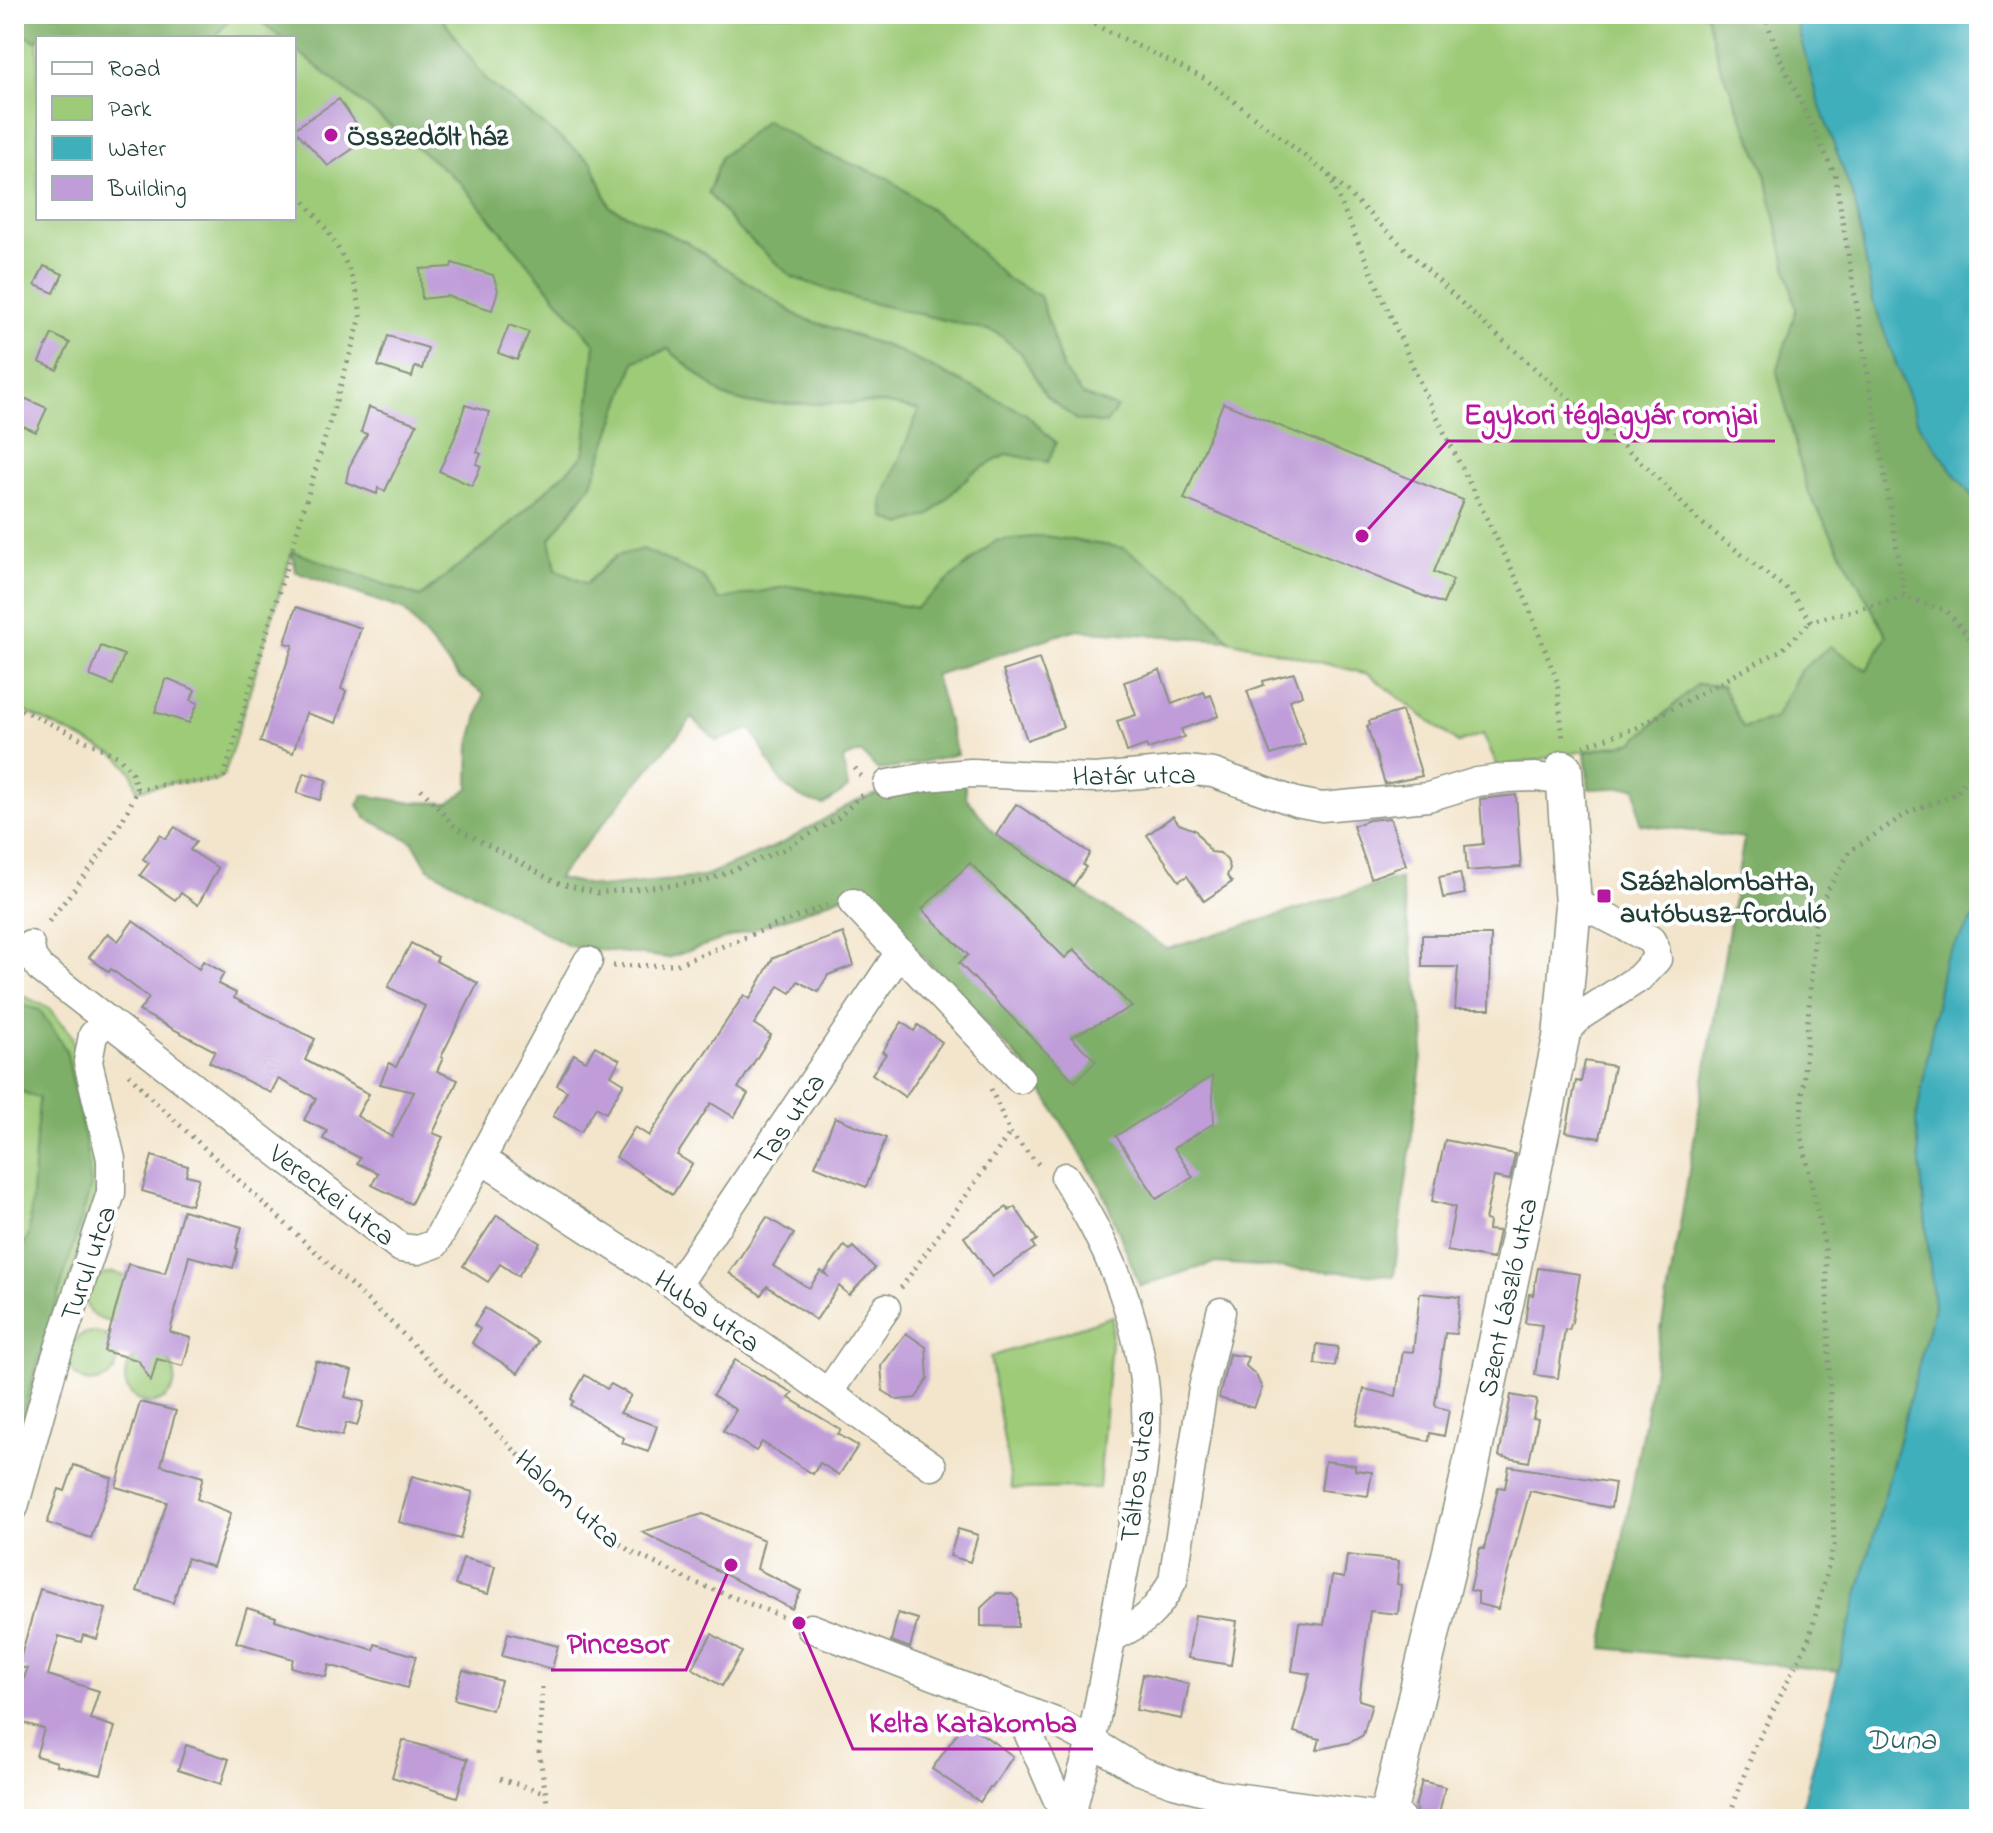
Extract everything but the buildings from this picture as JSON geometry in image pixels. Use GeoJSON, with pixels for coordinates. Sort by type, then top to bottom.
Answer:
{"type":"FeatureCollection","features":[{"type":"Feature","properties":{"kind":"street","name":"Határ utca"},"geometry":{"type":"LineString","coordinates":[[888,784],[971,773],[1095,778],[1186,770],[1225,776],[1296,802],[1322,807],[1428,797],[1477,782],[1536,777],[1564,768]]}},
{"type":"Feature","properties":{"kind":"street","name":"Szent László utca"},"geometry":{"type":"LineString","coordinates":[[1392,1818],[1466,1489],[1561,1038],[1573,905],[1564,768]]}},
{"type":"Feature","properties":{"kind":"street"},"geometry":{"type":"LineString","coordinates":[[853,903],[1020,1079]]}},
{"type":"Feature","properties":{"kind":"street"},"geometry":{"type":"LineString","coordinates":[[1561,1038],[1580,1016],[1639,978],[1657,959],[1651,940],[1597,912],[1573,905]]}},
{"type":"Feature","properties":{"kind":"street","name":"Vereckei utca"},"geometry":{"type":"LineString","coordinates":[[30,945],[32,957],[40,968],[100,1028],[401,1248],[418,1250],[435,1244],[588,961]]}},
{"type":"Feature","properties":{"kind":"street","name":"Tas utca"},"geometry":{"type":"LineString","coordinates":[[676,1286],[900,952]]}},
{"type":"Feature","properties":{"kind":"street","name":"Turul utca"},"geometry":{"type":"LineString","coordinates":[[14,1507],[54,1363],[111,1193],[111,1159],[88,1062],[100,1028]]}},
{"type":"Feature","properties":{"kind":"street","name":"Huba utca"},"geometry":{"type":"LineString","coordinates":[[481,1159],[676,1286],[932,1466]]}},
{"type":"Feature","properties":{"kind":"street","name":"Táltos utca"},"geometry":{"type":"LineString","coordinates":[[1067,1180],[1091,1218],[1115,1267],[1134,1322],[1145,1392],[1143,1458],[1111,1638],[1091,1741],[1069,1819]]}},
{"type":"Feature","properties":{"kind":"street"},"geometry":{"type":"LineString","coordinates":[[828,1393],[886,1308]]}},
{"type":"Feature","properties":{"kind":"street"},"geometry":{"type":"LineString","coordinates":[[1111,1638],[1137,1625],[1160,1605],[1173,1580],[1203,1388],[1221,1312]]}},
{"type":"Feature","properties":{"kind":"street"},"geometry":{"type":"LineString","coordinates":[[811,1628],[1017,1707],[1091,1741],[1138,1770],[1219,1795],[1392,1818]]}},
{"type":"Feature","properties":{"kind":"street"},"geometry":{"type":"LineString","coordinates":[[1017,1707],[1069,1819]]}},
{"type":"Feature","properties":{"kind":"path"},"geometry":{"type":"LineString","coordinates":[[1073,14],[1205,79],[1328,174],[1473,314],[1650,470],[1699,521],[1790,592],[1811,621]]}},
{"type":"Feature","properties":{"kind":"path"},"geometry":{"type":"LineString","coordinates":[[1764,14],[1780,58],[1835,175],[1905,597]]}},
{"type":"Feature","properties":{"kind":"path"},"geometry":{"type":"LineString","coordinates":[[1328,174],[1422,387],[1522,590],[1557,681],[1564,768],[1783,649],[1811,621],[1905,597],[1947,611],[1972,641],[1978,696],[1974,768],[1956,794],[1909,812],[1850,851],[1816,911],[1800,1128],[1826,1254],[1834,1545],[1810,1636],[1754,1749],[1728,1819]]}},
{"type":"Feature","properties":{"kind":"path"},"geometry":{"type":"LineString","coordinates":[[137,790],[171,783],[214,781],[224,776],[361,317],[353,277],[325,226],[296,190]]}},
{"type":"Feature","properties":{"kind":"path"},"geometry":{"type":"LineString","coordinates":[[14,706],[119,757],[132,773],[137,790],[126,818],[106,847],[30,945]]}},
{"type":"Feature","properties":{"kind":"path"},"geometry":{"type":"LineString","coordinates":[[421,789],[455,827],[557,883],[598,893],[706,881],[787,848],[838,818],[862,793],[888,784]]}},
{"type":"Feature","properties":{"kind":"path"},"geometry":{"type":"LineString","coordinates":[[588,961],[629,968],[675,965],[843,899],[853,903]]}},
{"type":"Feature","properties":{"kind":"path","name":"Halom utca"},"geometry":{"type":"LineString","coordinates":[[100,1028],[154,1101],[397,1328],[543,1480],[592,1524],[630,1551],[691,1581],[811,1628]]}},
{"type":"Feature","properties":{"kind":"path"},"geometry":{"type":"LineString","coordinates":[[886,1308],[1010,1133],[1060,1186],[1067,1180]]}},
{"type":"Feature","properties":{"kind":"path"},"geometry":{"type":"LineString","coordinates":[[542,1687],[539,1751],[550,1812]]}},
{"type":"Feature","properties":{"kind":"path"},"geometry":{"type":"LineString","coordinates":[[500,1779],[550,1812]]}},
{"type":"Feature","properties":{"kind":"green space"},"geometry":{"type":"Polygon","coordinates":[[[14,14],[234,14],[216,36],[36,36],[36,41],[14,30],[14,14]]]}},
{"type":"Feature","properties":{"kind":"green space"},"geometry":{"type":"Polygon","coordinates":[[[234,14],[252,14],[280,36],[216,36],[234,14]]]}},
{"type":"Feature","properties":{"kind":"green space"},"geometry":{"type":"Polygon","coordinates":[[[252,14],[439,14],[488,82],[592,163],[610,207],[686,242],[800,317],[894,349],[1025,413],[1056,443],[1048,462],[1007,454],[972,473],[930,515],[902,525],[885,518],[882,502],[919,410],[884,403],[753,404],[725,397],[668,349],[635,361],[592,483],[550,539],[556,570],[586,584],[616,556],[643,549],[702,576],[719,600],[789,586],[916,608],[995,541],[1044,536],[1124,548],[1188,592],[1229,640],[1074,630],[935,675],[957,754],[878,770],[861,752],[843,759],[848,788],[824,805],[808,801],[786,787],[751,729],[717,741],[692,718],[557,878],[600,887],[702,877],[783,843],[854,802],[901,786],[964,778],[966,797],[994,833],[1167,949],[1400,878],[1425,1033],[1394,1276],[1214,1263],[1140,1286],[1101,1187],[1031,1072],[859,889],[798,914],[668,958],[569,946],[428,868],[413,842],[366,818],[358,805],[363,795],[407,802],[449,803],[469,788],[470,744],[484,694],[459,677],[404,610],[296,572],[292,551],[420,597],[503,531],[584,455],[595,344],[461,183],[296,50],[296,36],[280,36],[252,14]]]}},
{"type":"Feature","properties":{"kind":"green space"},"geometry":{"type":"Polygon","coordinates":[[[439,14],[1706,14],[1719,63],[1764,169],[1797,310],[1778,372],[1807,490],[1887,636],[1867,670],[1800,671],[1776,718],[1743,728],[1722,686],[1697,684],[1634,742],[1498,767],[1483,734],[1458,743],[1368,674],[1229,640],[1188,592],[1123,548],[1044,536],[995,541],[917,608],[789,586],[719,601],[702,576],[616,556],[586,584],[556,570],[550,539],[592,483],[635,361],[668,349],[725,397],[753,404],[884,403],[920,410],[902,454],[930,515],[972,473],[1007,454],[1055,443],[1025,413],[894,349],[800,317],[686,242],[610,207],[592,163],[488,82],[439,14]]]}},
{"type":"Feature","properties":{"kind":"green space"},"geometry":{"type":"Polygon","coordinates":[[[1706,14],[1794,14],[1817,98],[1855,202],[1873,301],[1919,425],[1979,506],[1979,911],[1944,960],[1916,1122],[1934,1307],[1839,1671],[1603,1648],[1680,1225],[1744,838],[1640,824],[1636,787],[1589,789],[1585,752],[1634,742],[1697,684],[1722,686],[1743,728],[1775,718],[1800,671],[1830,646],[1867,670],[1887,636],[1807,490],[1777,372],[1796,309],[1764,169],[1719,63],[1706,14]]]}},
{"type":"Feature","properties":{"kind":"green space"},"geometry":{"type":"Polygon","coordinates":[[[14,30],[36,41],[36,220],[296,220],[296,50],[461,183],[595,344],[584,455],[503,531],[420,597],[292,552],[224,776],[214,781],[171,783],[137,790],[132,773],[119,757],[14,706],[14,30]]]}},
{"type":"Feature","properties":{"kind":"green space"},"geometry":{"type":"Polygon","coordinates":[[[766,120],[814,149],[888,178],[956,228],[1007,279],[1040,296],[1063,369],[1083,395],[1117,408],[1106,424],[1077,420],[1046,396],[1021,353],[996,332],[858,300],[792,277],[737,228],[708,193],[721,157],[766,120]]]}},
{"type":"Feature","properties":{"kind":"green space"},"geometry":{"type":"Polygon","coordinates":[[[14,994],[49,1008],[72,1036],[100,1180],[14,1462],[14,994]]]}},
{"type":"Feature","properties":{"kind":"green space"},"geometry":{"type":"Polygon","coordinates":[[[14,1003],[40,1010],[66,1050],[84,1134],[91,1186],[14,1443],[14,1261],[29,1235],[39,1098],[14,1089],[14,1003]]]}},
{"type":"Feature","properties":{"kind":"green space"},"geometry":{"type":"Polygon","coordinates":[[[113,1272],[127,1277],[116,1323],[94,1315],[85,1299],[92,1282],[113,1272]]]}},
{"type":"Feature","properties":{"kind":"green space"},"geometry":{"type":"Polygon","coordinates":[[[1113,1316],[1099,1488],[1012,1489],[990,1357],[1113,1316]]]}},
{"type":"Feature","properties":{"kind":"green space"},"geometry":{"type":"Polygon","coordinates":[[[83,1333],[103,1333],[117,1347],[117,1367],[103,1381],[83,1381],[69,1367],[69,1347],[83,1333]]]}},
{"type":"Feature","properties":{"kind":"green space"},"geometry":{"type":"Polygon","coordinates":[[[150,1353],[168,1360],[175,1378],[168,1396],[150,1403],[132,1396],[125,1378],[132,1360],[150,1353]]]}},
{"type":"Feature","properties":{"kind":"water"},"geometry":{"type":"Polygon","coordinates":[[[1794,14],[1979,14],[1979,506],[1919,425],[1873,301],[1855,202],[1817,98],[1794,14]]]}},
{"type":"Feature","properties":{"kind":"water","name":"Duna"},"geometry":{"type":"Polygon","coordinates":[[[1979,911],[1979,1819],[1799,1819],[1934,1307],[1916,1122],[1944,960],[1979,911]]]}},
{"type":"Feature","properties":{"kind":"place","name":"Összedőlt ház"},"geometry":{"type":"Point","coordinates":[331,135]}},
{"type":"Feature","properties":{"kind":"place","name":"Egykori téglagyár romjai"},"geometry":{"type":"Point","coordinates":[1362,536]}},
{"type":"Feature","properties":{"kind":"place","name":"Százhalombatta, autóbusz-forduló"},"geometry":{"type":"Point","coordinates":[1604,896]}},
{"type":"Feature","properties":{"kind":"place","name":"Pincesor"},"geometry":{"type":"Point","coordinates":[731,1565]}},
{"type":"Feature","properties":{"kind":"place","name":"Kelta Katakomba"},"geometry":{"type":"Point","coordinates":[799,1623]}}]}
